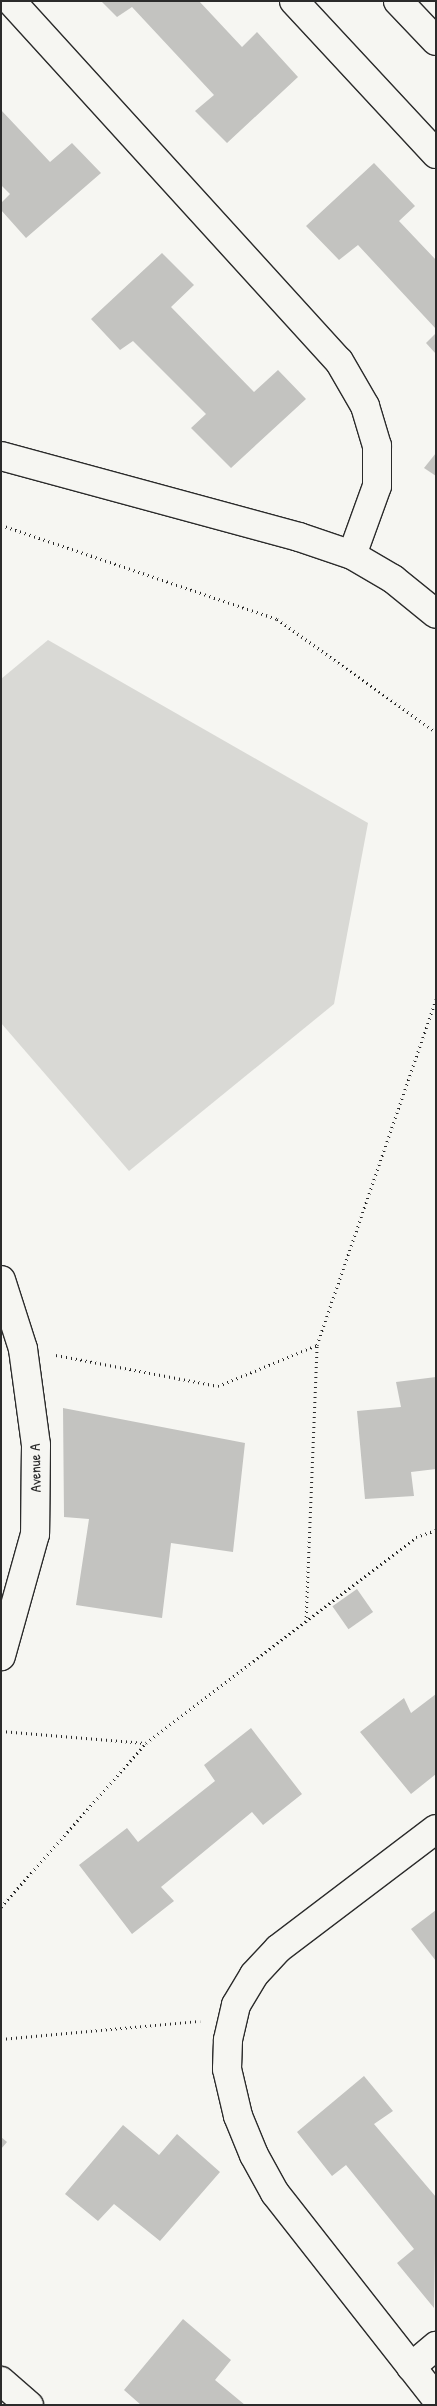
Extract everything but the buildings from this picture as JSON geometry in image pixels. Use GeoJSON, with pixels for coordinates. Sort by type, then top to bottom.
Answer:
{"type":"FeatureCollection","features":[{"type":"Feature","properties":{"kind":"street"},"geometry":{"type":"LineString","coordinates":[[11,1],[339,361],[365,406],[378,446],[377,486],[352,555]]}},
{"type":"Feature","properties":{"kind":"street"},"geometry":{"type":"LineString","coordinates":[[294,1],[436,154]]}},
{"type":"Feature","properties":{"kind":"street"},"geometry":{"type":"LineString","coordinates":[[398,1],[436,41]]}},
{"type":"Feature","properties":{"kind":"street"},"geometry":{"type":"LineString","coordinates":[[1,456],[290,535],[352,555],[393,580],[436,614]]}},
{"type":"Feature","properties":{"kind":"street","name":"Avenue A"},"geometry":{"type":"LineString","coordinates":[[1,1280],[23,1349],[36,1445],[35,1534],[1,1656]]}},
{"type":"Feature","properties":{"kind":"street"},"geometry":{"type":"LineString","coordinates":[[436,1829],[278,1949],[254,1975],[236,2005],[228,2040],[227,2069],[238,2116],[254,2154],[275,2193],[436,2398]]}},
{"type":"Feature","properties":{"kind":"street"},"geometry":{"type":"LineString","coordinates":[[411,2367],[436,2346]]}},
{"type":"Feature","properties":{"kind":"street"},"geometry":{"type":"LineString","coordinates":[[1,2381],[30,2405]]}},
{"type":"Feature","properties":{"kind":"path"},"geometry":{"type":"LineString","coordinates":[[1,525],[277,619],[436,732]]}},
{"type":"Feature","properties":{"kind":"path"},"geometry":{"type":"LineString","coordinates":[[306,1622],[317,1345],[436,1000]]}},
{"type":"Feature","properties":{"kind":"path"},"geometry":{"type":"LineString","coordinates":[[23,1349],[218,1386],[317,1345]]}},
{"type":"Feature","properties":{"kind":"path"},"geometry":{"type":"LineString","coordinates":[[1,1907],[146,1743],[416,1537],[436,1530]]}},
{"type":"Feature","properties":{"kind":"path"},"geometry":{"type":"LineString","coordinates":[[1,1731],[146,1743]]}},
{"type":"Feature","properties":{"kind":"path"},"geometry":{"type":"LineString","coordinates":[[1,2039],[233,2018]]}},
{"type":"Feature","properties":{"kind":"shaded area"},"geometry":{"type":"Polygon","coordinates":[[[48,640],[368,823],[334,1004],[129,1171],[1,1023],[1,679],[48,640]]]}}]}
